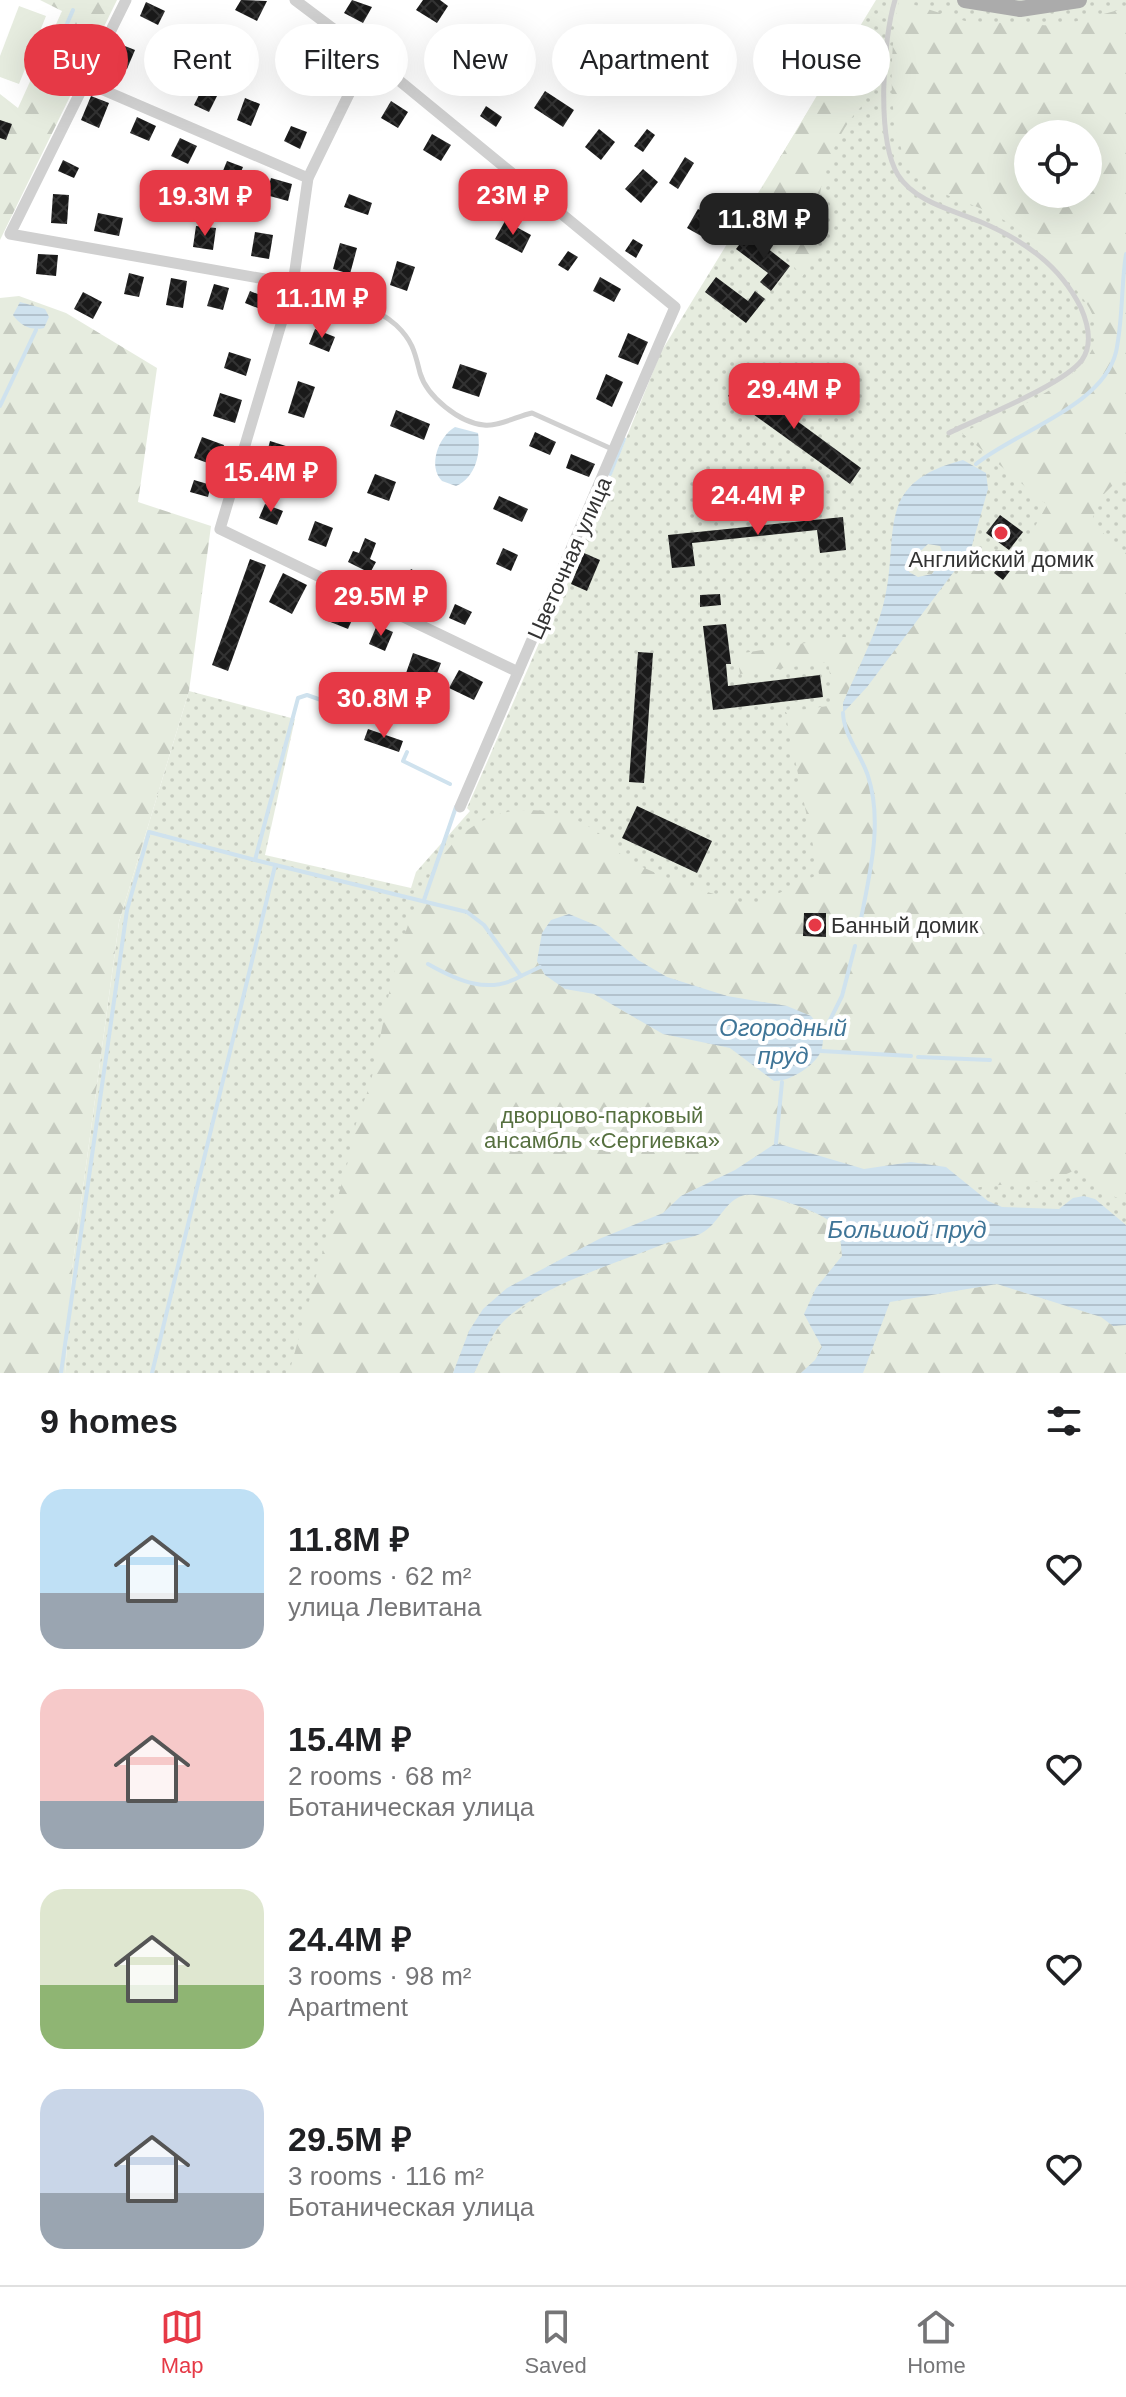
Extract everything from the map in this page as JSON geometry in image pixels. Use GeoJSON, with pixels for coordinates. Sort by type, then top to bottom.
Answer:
{"type":"FeatureCollection","features":[{"type":"Feature","properties":{"kind":"main road"},"geometry":{"type":"LineString","coordinates":[[965,0],[1020,9],[1079,0]]}},
{"type":"Feature","properties":{"kind":"street"},"geometry":{"type":"LineString","coordinates":[[115,24],[126,0]]}},
{"type":"Feature","properties":{"kind":"street"},"geometry":{"type":"LineString","coordinates":[[295,0],[327,24]]}},
{"type":"Feature","properties":{"kind":"street","name":"Цветочная улица"},"geometry":{"type":"LineString","coordinates":[[408,88],[675,307],[460,807]]}},
{"type":"Feature","properties":{"kind":"street"},"geometry":{"type":"LineString","coordinates":[[80,96],[10,234],[293,284]]}},
{"type":"Feature","properties":{"kind":"street"},"geometry":{"type":"LineString","coordinates":[[117,96],[308,178]]}},
{"type":"Feature","properties":{"kind":"street"},"geometry":{"type":"LineString","coordinates":[[348,96],[308,178],[293,284],[220,529],[518,672]]}},
{"type":"Feature","properties":{"kind":"lane"},"geometry":{"type":"LineString","coordinates":[[895,0],[887,55],[886,124],[898,174],[916,194],[993,228],[1039,254],[1079,304],[1089,335],[1083,359],[1067,375],[949,433]]}},
{"type":"Feature","properties":{"kind":"lane"},"geometry":{"type":"LineString","coordinates":[[293,284],[362,306],[394,322],[411,341],[420,375],[431,392],[453,414],[485,426],[532,413],[616,450]]}},
{"type":"Feature","properties":{"kind":"green space"},"geometry":{"type":"Polygon","coordinates":[[[40,0],[117,0],[105,24],[56,24],[62,11],[40,0]]]}},
{"type":"Feature","properties":{"kind":"green space"},"geometry":{"type":"Polygon","coordinates":[[[876,0],[1126,0],[1126,1373],[65,1373],[73,1262],[119,922],[189,691],[295,719],[265,855],[411,888],[416,872],[470,811],[467,808],[557,602],[560,602],[661,352],[817,96],[890,96],[890,24],[861,24],[876,0]]]}},
{"type":"Feature","properties":{"kind":"green space","name":"дворцово-парковый ансамбль «Сергиевка»"},"geometry":{"type":"Polygon","coordinates":[[[899,0],[965,21],[1059,26],[1126,8],[1126,472],[1101,497],[1092,520],[1111,542],[1126,552],[1126,1194],[1118,1198],[1112,1195],[1077,1169],[1039,1182],[975,1188],[932,1165],[854,1168],[820,1160],[776,1143],[735,1170],[681,1196],[663,1213],[599,1239],[507,1288],[469,1331],[453,1373],[289,1373],[355,1128],[371,1082],[400,952],[414,910],[433,871],[457,840],[487,818],[526,810],[557,814],[588,826],[620,853],[643,867],[686,885],[752,906],[819,874],[785,712],[835,705],[828,662],[740,674],[737,654],[843,637],[861,639],[865,651],[843,703],[849,708],[929,603],[983,548],[1020,553],[1047,505],[962,433],[1026,403],[1071,375],[1087,358],[1095,340],[1094,319],[1087,304],[1062,272],[1024,234],[989,212],[935,189],[910,168],[896,130],[892,62],[899,0]],[[569,914],[540,950],[537,961],[545,975],[565,989],[594,994],[663,1034],[730,1048],[774,1081],[794,1076],[821,1051],[787,1006],[727,996],[667,977],[638,960],[600,927],[569,914]]]}},
{"type":"Feature","properties":{"kind":"green space"},"geometry":{"type":"Polygon","coordinates":[[[19,6],[46,16],[43,24],[24,24],[24,71],[19,84],[0,77],[0,56],[19,6]]]}},
{"type":"Feature","properties":{"kind":"green space"},"geometry":{"type":"Polygon","coordinates":[[[0,94],[18,108],[24,95],[70,96],[0,240],[0,94]]]}},
{"type":"Feature","properties":{"kind":"green space"},"geometry":{"type":"Polygon","coordinates":[[[817,96],[862,96],[863,105],[842,132],[827,166],[819,201],[817,244],[802,277],[785,255],[741,224],[817,96]]]}},
{"type":"Feature","properties":{"kind":"green space"},"geometry":{"type":"Polygon","coordinates":[[[19,296],[66,313],[157,368],[138,502],[211,526],[189,691],[119,922],[73,1262],[65,1373],[0,1373],[0,298],[19,296]]]}},
{"type":"Feature","properties":{"kind":"green space"},"geometry":{"type":"Polygon","coordinates":[[[928,544],[940,546],[944,556],[932,574],[918,577],[909,572],[910,561],[928,544]]]}},
{"type":"Feature","properties":{"kind":"green space"},"geometry":{"type":"Polygon","coordinates":[[[756,1194],[828,1220],[839,1236],[842,1256],[809,1298],[808,1326],[822,1347],[815,1360],[801,1373],[474,1373],[501,1323],[535,1300],[607,1265],[704,1232],[728,1205],[741,1196],[756,1194]]]}},
{"type":"Feature","properties":{"kind":"green space"},"geometry":{"type":"Polygon","coordinates":[[[997,1284],[1101,1317],[1113,1326],[1126,1325],[1126,1373],[863,1373],[890,1302],[997,1284]]]}},
{"type":"Feature","properties":{"kind":"water"},"geometry":{"type":"Polygon","coordinates":[[[20,302],[45,309],[49,317],[44,328],[31,328],[16,319],[13,315],[20,302]]]}},
{"type":"Feature","properties":{"kind":"water"},"geometry":{"type":"Polygon","coordinates":[[[455,427],[478,433],[479,441],[473,471],[456,486],[442,481],[435,468],[440,444],[455,427]]]}},
{"type":"Feature","properties":{"kind":"water"},"geometry":{"type":"Polygon","coordinates":[[[963,460],[986,473],[988,489],[971,549],[867,687],[843,713],[843,703],[883,606],[895,515],[902,498],[914,483],[934,470],[963,460]],[[928,544],[910,561],[909,572],[918,577],[932,574],[944,556],[940,546],[928,544]]]}},
{"type":"Feature","properties":{"kind":"water","name":"Огородный пруд"},"geometry":{"type":"Polygon","coordinates":[[[569,914],[600,927],[638,960],[667,977],[727,996],[787,1006],[811,1016],[824,1032],[818,1057],[794,1076],[774,1081],[730,1048],[663,1034],[594,994],[565,989],[545,975],[537,961],[542,933],[551,920],[569,914]]]}},
{"type":"Feature","properties":{"kind":"water","name":"Большой пруд"},"geometry":{"type":"Polygon","coordinates":[[[776,1143],[864,1169],[911,1162],[946,1167],[988,1201],[1002,1207],[1059,1209],[1073,1198],[1084,1196],[1095,1199],[1126,1225],[1126,1325],[1113,1326],[1101,1317],[997,1284],[890,1302],[863,1373],[801,1373],[815,1360],[822,1347],[804,1314],[816,1288],[842,1256],[838,1233],[829,1221],[807,1209],[765,1197],[745,1195],[732,1201],[701,1234],[669,1242],[601,1268],[534,1299],[500,1325],[474,1373],[453,1373],[469,1331],[483,1309],[507,1288],[599,1239],[663,1213],[681,1196],[735,1170],[776,1143]]]}},
{"type":"Feature","properties":{"kind":"building"},"geometry":{"type":"Polygon","coordinates":[[[241,0],[267,1],[257,21],[235,10],[241,0]]]}},
{"type":"Feature","properties":{"kind":"building"},"geometry":{"type":"Polygon","coordinates":[[[352,0],[372,7],[363,23],[344,13],[352,0]]]}},
{"type":"Feature","properties":{"kind":"building"},"geometry":{"type":"Polygon","coordinates":[[[423,0],[440,0],[448,6],[437,23],[416,10],[423,0]]]}},
{"type":"Feature","properties":{"kind":"building"},"geometry":{"type":"Polygon","coordinates":[[[146,2],[165,11],[158,24],[140,16],[146,2]]]}},
{"type":"Feature","properties":{"kind":"building"},"geometry":{"type":"Polygon","coordinates":[[[128,47],[135,50],[128,67],[128,47]]]}},
{"type":"Feature","properties":{"kind":"building"},"geometry":{"type":"Polygon","coordinates":[[[545,91],[574,110],[563,127],[534,108],[545,91]]]}},
{"type":"Feature","properties":{"kind":"building"},"geometry":{"type":"Polygon","coordinates":[[[91,96],[109,103],[99,128],[81,120],[91,96]]]}},
{"type":"Feature","properties":{"kind":"building"},"geometry":{"type":"Polygon","coordinates":[[[198,96],[217,96],[209,112],[194,105],[198,96]]]}},
{"type":"Feature","properties":{"kind":"building"},"geometry":{"type":"Polygon","coordinates":[[[245,98],[260,104],[251,126],[237,120],[245,98]]]}},
{"type":"Feature","properties":{"kind":"building"},"geometry":{"type":"Polygon","coordinates":[[[391,101],[408,112],[398,128],[381,118],[391,101]]]}},
{"type":"Feature","properties":{"kind":"building"},"geometry":{"type":"Polygon","coordinates":[[[486,106],[502,117],[496,127],[480,116],[486,106]]]}},
{"type":"Feature","properties":{"kind":"building"},"geometry":{"type":"Polygon","coordinates":[[[137,117],[156,126],[149,141],[130,133],[137,117]]]}},
{"type":"Feature","properties":{"kind":"building"},"geometry":{"type":"Polygon","coordinates":[[[0,120],[12,124],[6,140],[0,138],[0,120]]]}},
{"type":"Feature","properties":{"kind":"building"},"geometry":{"type":"Polygon","coordinates":[[[291,126],[307,132],[300,149],[284,141],[291,126]]]}},
{"type":"Feature","properties":{"kind":"building"},"geometry":{"type":"Polygon","coordinates":[[[599,129],[615,142],[601,160],[585,147],[599,129]]]}},
{"type":"Feature","properties":{"kind":"building"},"geometry":{"type":"Polygon","coordinates":[[[647,129],[655,135],[643,152],[634,146],[647,129]]]}},
{"type":"Feature","properties":{"kind":"building"},"geometry":{"type":"Polygon","coordinates":[[[432,134],[451,145],[441,161],[423,150],[432,134]]]}},
{"type":"Feature","properties":{"kind":"building"},"geometry":{"type":"Polygon","coordinates":[[[180,138],[197,146],[188,164],[171,156],[180,138]]]}},
{"type":"Feature","properties":{"kind":"building"},"geometry":{"type":"Polygon","coordinates":[[[685,157],[694,163],[678,189],[669,183],[685,157]]]}},
{"type":"Feature","properties":{"kind":"building"},"geometry":{"type":"Polygon","coordinates":[[[63,160],[79,168],[74,178],[58,171],[63,160]]]}},
{"type":"Feature","properties":{"kind":"building"},"geometry":{"type":"Polygon","coordinates":[[[227,161],[243,167],[232,194],[216,188],[227,161]]]}},
{"type":"Feature","properties":{"kind":"building"},"geometry":{"type":"Polygon","coordinates":[[[643,169],[658,182],[641,203],[625,189],[643,169]]]}},
{"type":"Feature","properties":{"kind":"building"},"geometry":{"type":"Polygon","coordinates":[[[478,174],[493,183],[483,201],[467,193],[478,174]]]}},
{"type":"Feature","properties":{"kind":"building"},"geometry":{"type":"Polygon","coordinates":[[[271,178],[292,184],[288,201],[266,195],[271,178]]]}},
{"type":"Feature","properties":{"kind":"building"},"geometry":{"type":"Polygon","coordinates":[[[154,186],[172,192],[166,212],[148,207],[154,186]]]}},
{"type":"Feature","properties":{"kind":"building"},"geometry":{"type":"Polygon","coordinates":[[[53,194],[69,195],[67,224],[51,223],[53,194]]]}},
{"type":"Feature","properties":{"kind":"building"},"geometry":{"type":"Polygon","coordinates":[[[349,194],[372,203],[368,215],[344,207],[349,194]]]}},
{"type":"Feature","properties":{"kind":"building"},"geometry":{"type":"Polygon","coordinates":[[[698,209],[714,218],[703,237],[687,228],[698,209]]]}},
{"type":"Feature","properties":{"kind":"building"},"geometry":{"type":"Polygon","coordinates":[[[98,213],[123,218],[119,236],[94,231],[98,213]]]}},
{"type":"Feature","properties":{"kind":"building"},"geometry":{"type":"Polygon","coordinates":[[[505,221],[531,235],[522,253],[495,239],[505,221]]]}},
{"type":"Feature","properties":{"kind":"building"},"geometry":{"type":"Polygon","coordinates":[[[196,226],[216,228],[213,250],[193,247],[196,226]]]}},
{"type":"Feature","properties":{"kind":"building"},"geometry":{"type":"Polygon","coordinates":[[[255,232],[273,235],[269,259],[251,256],[255,232]]]}},
{"type":"Feature","properties":{"kind":"building"},"geometry":{"type":"Polygon","coordinates":[[[748,233],[790,266],[771,291],[760,282],[768,273],[736,249],[748,233]]]}},
{"type":"Feature","properties":{"kind":"building"},"geometry":{"type":"Polygon","coordinates":[[[633,239],[643,245],[636,258],[625,251],[633,239]]]}},
{"type":"Feature","properties":{"kind":"building"},"geometry":{"type":"Polygon","coordinates":[[[340,243],[357,248],[350,274],[333,269],[340,243]]]}},
{"type":"Feature","properties":{"kind":"building"},"geometry":{"type":"Polygon","coordinates":[[[568,251],[578,257],[568,271],[558,265],[568,251]]]}},
{"type":"Feature","properties":{"kind":"building"},"geometry":{"type":"Polygon","coordinates":[[[38,254],[58,255],[56,276],[36,274],[38,254]]]}},
{"type":"Feature","properties":{"kind":"building"},"geometry":{"type":"Polygon","coordinates":[[[397,261],[415,267],[407,291],[390,285],[397,261]]]}},
{"type":"Feature","properties":{"kind":"building"},"geometry":{"type":"Polygon","coordinates":[[[129,273],[144,277],[139,297],[124,294],[129,273]]]}},
{"type":"Feature","properties":{"kind":"building"},"geometry":{"type":"Polygon","coordinates":[[[600,277],[621,289],[614,302],[593,291],[600,277]]]}},
{"type":"Feature","properties":{"kind":"building"},"geometry":{"type":"Polygon","coordinates":[[[716,277],[748,301],[755,291],[765,299],[746,323],[705,292],[716,277]]]}},
{"type":"Feature","properties":{"kind":"building"},"geometry":{"type":"Polygon","coordinates":[[[171,278],[187,281],[183,308],[166,305],[171,278]]]}},
{"type":"Feature","properties":{"kind":"building"},"geometry":{"type":"Polygon","coordinates":[[[214,284],[229,288],[223,310],[207,306],[214,284]]]}},
{"type":"Feature","properties":{"kind":"building"},"geometry":{"type":"Polygon","coordinates":[[[250,291],[270,299],[265,311],[245,303],[250,291]]]}},
{"type":"Feature","properties":{"kind":"building"},"geometry":{"type":"Polygon","coordinates":[[[83,292],[102,302],[93,319],[74,309],[83,292]]]}},
{"type":"Feature","properties":{"kind":"building"},"geometry":{"type":"Polygon","coordinates":[[[315,329],[335,337],[329,352],[309,344],[315,329]]]}},
{"type":"Feature","properties":{"kind":"building"},"geometry":{"type":"Polygon","coordinates":[[[628,333],[648,342],[638,365],[618,357],[628,333]]]}},
{"type":"Feature","properties":{"kind":"building"},"geometry":{"type":"Polygon","coordinates":[[[229,352],[251,359],[246,376],[224,368],[229,352]]]}},
{"type":"Feature","properties":{"kind":"building"},"geometry":{"type":"Polygon","coordinates":[[[460,364],[487,373],[479,397],[452,388],[460,364]]]}},
{"type":"Feature","properties":{"kind":"building"},"geometry":{"type":"Polygon","coordinates":[[[606,374],[623,382],[612,407],[596,399],[606,374]]]}},
{"type":"Feature","properties":{"kind":"building"},"geometry":{"type":"Polygon","coordinates":[[[740,379],[861,468],[850,484],[728,396],[740,379]]]}},
{"type":"Feature","properties":{"kind":"building"},"geometry":{"type":"Polygon","coordinates":[[[298,381],[315,387],[304,418],[288,413],[298,381]]]}},
{"type":"Feature","properties":{"kind":"building"},"geometry":{"type":"Polygon","coordinates":[[[220,393],[242,400],[235,423],[213,416],[220,393]]]}},
{"type":"Feature","properties":{"kind":"building"},"geometry":{"type":"Polygon","coordinates":[[[396,410],[430,424],[424,440],[390,426],[396,410]]]}},
{"type":"Feature","properties":{"kind":"building"},"geometry":{"type":"Polygon","coordinates":[[[535,432],[556,442],[550,455],[529,446],[535,432]]]}},
{"type":"Feature","properties":{"kind":"building"},"geometry":{"type":"Polygon","coordinates":[[[202,437],[224,445],[216,466],[194,458],[202,437]]]}},
{"type":"Feature","properties":{"kind":"building"},"geometry":{"type":"Polygon","coordinates":[[[270,441],[289,447],[283,469],[264,464],[270,441]]]}},
{"type":"Feature","properties":{"kind":"building"},"geometry":{"type":"Polygon","coordinates":[[[571,454],[595,464],[589,477],[566,468],[571,454]]]}},
{"type":"Feature","properties":{"kind":"building"},"geometry":{"type":"Polygon","coordinates":[[[375,474],[396,482],[389,501],[367,493],[375,474]]]}},
{"type":"Feature","properties":{"kind":"building"},"geometry":{"type":"Polygon","coordinates":[[[194,480],[211,485],[208,497],[190,492],[194,480]]]}},
{"type":"Feature","properties":{"kind":"building"},"geometry":{"type":"Polygon","coordinates":[[[499,496],[528,509],[522,522],[493,509],[499,496]]]}},
{"type":"Feature","properties":{"kind":"building"},"geometry":{"type":"Polygon","coordinates":[[[265,504],[283,511],[277,525],[259,518],[265,504]]]}},
{"type":"Feature","properties":{"kind":"building"},"geometry":{"type":"Polygon","coordinates":[[[1000,515],[1023,532],[1009,550],[986,533],[1000,515]]]}},
{"type":"Feature","properties":{"kind":"building"},"geometry":{"type":"Polygon","coordinates":[[[843,517],[846,550],[820,553],[817,530],[692,543],[695,566],[672,568],[668,535],[843,517]]]}},
{"type":"Feature","properties":{"kind":"building"},"geometry":{"type":"Polygon","coordinates":[[[315,521],[333,528],[326,547],[308,540],[315,521]]]}},
{"type":"Feature","properties":{"kind":"building"},"geometry":{"type":"Polygon","coordinates":[[[365,538],[376,543],[370,559],[376,562],[370,573],[348,562],[353,551],[359,553],[365,538]]]}},
{"type":"Feature","properties":{"kind":"building"},"geometry":{"type":"Polygon","coordinates":[[[503,548],[518,555],[511,571],[496,564],[503,548]]]}},
{"type":"Feature","properties":{"kind":"building"},"geometry":{"type":"Polygon","coordinates":[[[584,553],[600,560],[587,591],[571,584],[584,553]]]}},
{"type":"Feature","properties":{"kind":"building"},"geometry":{"type":"Polygon","coordinates":[[[1007,556],[1016,563],[1003,580],[994,573],[1007,556]]]}},
{"type":"Feature","properties":{"kind":"building"},"geometry":{"type":"Polygon","coordinates":[[[250,559],[266,565],[228,671],[212,665],[250,559]]]}},
{"type":"Feature","properties":{"kind":"building"},"geometry":{"type":"Polygon","coordinates":[[[411,569],[434,582],[424,600],[401,588],[411,569]]]}},
{"type":"Feature","properties":{"kind":"building"},"geometry":{"type":"Polygon","coordinates":[[[283,573],[307,585],[292,614],[269,602],[283,573]]]}},
{"type":"Feature","properties":{"kind":"building"},"geometry":{"type":"Polygon","coordinates":[[[720,594],[721,605],[700,607],[700,595],[720,594]]]}},
{"type":"Feature","properties":{"kind":"building"},"geometry":{"type":"Polygon","coordinates":[[[331,601],[356,611],[348,629],[323,619],[331,601]]]}},
{"type":"Feature","properties":{"kind":"building"},"geometry":{"type":"Polygon","coordinates":[[[455,604],[472,612],[465,625],[449,618],[455,604]]]}},
{"type":"Feature","properties":{"kind":"building"},"geometry":{"type":"Polygon","coordinates":[[[726,624],[731,664],[726,664],[728,686],[820,675],[823,697],[713,710],[703,626],[726,624]]]}},
{"type":"Feature","properties":{"kind":"building"},"geometry":{"type":"Polygon","coordinates":[[[377,625],[393,632],[385,651],[369,644],[377,625]]]}},
{"type":"Feature","properties":{"kind":"building"},"geometry":{"type":"Polygon","coordinates":[[[638,652],[653,653],[644,783],[629,782],[638,652]]]}},
{"type":"Feature","properties":{"kind":"building"},"geometry":{"type":"Polygon","coordinates":[[[413,653],[441,663],[431,689],[404,679],[413,653]]]}},
{"type":"Feature","properties":{"kind":"building"},"geometry":{"type":"Polygon","coordinates":[[[459,670],[483,682],[474,700],[449,688],[459,670]]]}},
{"type":"Feature","properties":{"kind":"building"},"geometry":{"type":"Polygon","coordinates":[[[368,729],[403,741],[399,752],[364,740],[368,729]]]}},
{"type":"Feature","properties":{"kind":"building"},"geometry":{"type":"Polygon","coordinates":[[[637,806],[712,841],[697,873],[622,838],[637,806]]]}},
{"type":"Feature","properties":{"kind":"building","name":"Банный домик"},"geometry":{"type":"Polygon","coordinates":[[[804,913],[826,913],[826,937],[803,936],[804,913]]]}},
{"type":"Feature","properties":{"kind":"waterway"},"geometry":{"type":"LineString","coordinates":[[67,24],[73,10]]}},
{"type":"Feature","properties":{"kind":"waterway"},"geometry":{"type":"LineString","coordinates":[[976,464],[1077,402],[1108,371],[1118,340],[1126,254]]}},
{"type":"Feature","properties":{"kind":"waterway"},"geometry":{"type":"LineString","coordinates":[[0,406],[36,330]]}},
{"type":"Feature","properties":{"kind":"waterway"},"geometry":{"type":"LineString","coordinates":[[610,474],[624,439]]}},
{"type":"Feature","properties":{"kind":"waterway"},"geometry":{"type":"LineString","coordinates":[[355,712],[307,695],[298,698],[255,860],[467,912],[484,925],[521,976],[540,967]]}},
{"type":"Feature","properties":{"kind":"waterway"},"geometry":{"type":"LineString","coordinates":[[843,713],[846,729],[868,776],[875,814],[873,852],[859,929]]}},
{"type":"Feature","properties":{"kind":"waterway"},"geometry":{"type":"LineString","coordinates":[[407,752],[403,761],[450,784]]}},
{"type":"Feature","properties":{"kind":"waterway"},"geometry":{"type":"LineString","coordinates":[[424,900],[456,807]]}},
{"type":"Feature","properties":{"kind":"waterway"},"geometry":{"type":"LineString","coordinates":[[61,1373],[127,910],[149,832],[255,860]]}},
{"type":"Feature","properties":{"kind":"waterway"},"geometry":{"type":"LineString","coordinates":[[152,1373],[275,866]]}},
{"type":"Feature","properties":{"kind":"waterway"},"geometry":{"type":"LineString","coordinates":[[824,1032],[842,996],[855,946]]}},
{"type":"Feature","properties":{"kind":"waterway"},"geometry":{"type":"LineString","coordinates":[[428,964],[474,984],[497,985],[521,976]]}},
{"type":"Feature","properties":{"kind":"waterway"},"geometry":{"type":"LineString","coordinates":[[821,1051],[911,1056]]}},
{"type":"Feature","properties":{"kind":"waterway"},"geometry":{"type":"LineString","coordinates":[[918,1057],[990,1060]]}},
{"type":"Feature","properties":{"kind":"waterway"},"geometry":{"type":"LineString","coordinates":[[776,1143],[782,1082]]}},
{"type":"Feature","properties":{"kind":"place","name":"Английский домик"},"geometry":{"type":"Point","coordinates":[1001,533]}},
{"type":"Feature","properties":{"kind":"place","name":"Банный домик"},"geometry":{"type":"Point","coordinates":[815,925]}}]}
